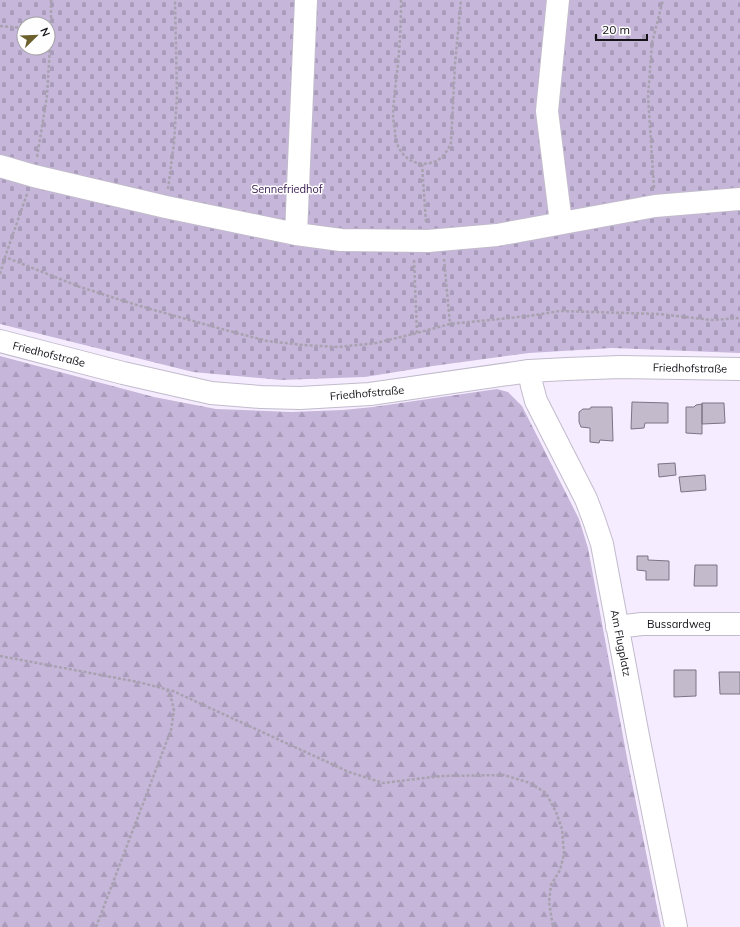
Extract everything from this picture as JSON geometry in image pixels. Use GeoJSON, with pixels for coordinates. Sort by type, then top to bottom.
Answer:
{"type":"FeatureCollection","features":[{"type":"Feature","properties":{"kind":"street"},"geometry":{"type":"LineString","coordinates":[[296,234],[306,0]]}},
{"type":"Feature","properties":{"kind":"street"},"geometry":{"type":"LineString","coordinates":[[558,0],[547,111],[560,223]]}},
{"type":"Feature","properties":{"kind":"street"},"geometry":{"type":"LineString","coordinates":[[0,166],[34,176],[166,207],[296,234],[341,240],[428,241],[497,235],[655,206],[740,199]]}},
{"type":"Feature","properties":{"kind":"street","name":"Friedhofstraße"},"geometry":{"type":"LineString","coordinates":[[0,341],[122,373],[211,393],[261,397],[300,398],[370,394],[529,371],[578,368],[620,367],[740,369]]}},
{"type":"Feature","properties":{"kind":"street","name":"Am Flugplatz"},"geometry":{"type":"LineString","coordinates":[[529,371],[536,401],[586,499],[602,544],[676,927]]}},
{"type":"Feature","properties":{"kind":"street","name":"Bussardweg"},"geometry":{"type":"LineString","coordinates":[[617,627],[642,624],[740,624]]}},
{"type":"Feature","properties":{"kind":"path"},"geometry":{"type":"LineString","coordinates":[[50,16],[51,0]]}},
{"type":"Feature","properties":{"kind":"path"},"geometry":{"type":"LineString","coordinates":[[166,207],[178,96],[175,0]]}},
{"type":"Feature","properties":{"kind":"path"},"geometry":{"type":"LineString","coordinates":[[401,0],[401,27],[393,114],[397,145],[401,152],[407,158],[422,164],[432,163],[440,158],[447,152],[451,143],[455,64],[461,0]]}},
{"type":"Feature","properties":{"kind":"path"},"geometry":{"type":"LineString","coordinates":[[655,206],[648,96],[652,43],[663,0]]}},
{"type":"Feature","properties":{"kind":"path"},"geometry":{"type":"LineString","coordinates":[[0,26],[16,27]]}},
{"type":"Feature","properties":{"kind":"path"},"geometry":{"type":"LineString","coordinates":[[0,274],[34,176],[47,96],[49,56]]}},
{"type":"Feature","properties":{"kind":"path"},"geometry":{"type":"LineString","coordinates":[[422,164],[428,241],[450,324]]}},
{"type":"Feature","properties":{"kind":"path"},"geometry":{"type":"LineString","coordinates":[[417,333],[428,241]]}},
{"type":"Feature","properties":{"kind":"path"},"geometry":{"type":"LineString","coordinates":[[5,257],[80,287],[140,306],[268,341],[303,345],[338,347],[376,343],[450,324],[528,316],[560,311],[659,314],[712,320],[740,318]]}},
{"type":"Feature","properties":{"kind":"path"},"geometry":{"type":"LineString","coordinates":[[0,656],[138,682],[167,689],[349,772],[384,783],[441,776],[504,775],[530,783],[546,793],[556,812],[562,829],[564,854],[560,870],[551,885],[549,902],[553,927]]}},
{"type":"Feature","properties":{"kind":"path"},"geometry":{"type":"LineString","coordinates":[[96,927],[171,730],[174,711],[167,689]]}},
{"type":"Feature","properties":{"kind":"green space","name":"Sennefriedhof"},"geometry":{"type":"Polygon","coordinates":[[[0,0],[740,0],[740,353],[612,348],[529,353],[365,377],[281,380],[193,372],[0,324],[0,0]]]}},
{"type":"Feature","properties":{"kind":"green space"},"geometry":{"type":"Polygon","coordinates":[[[0,356],[154,397],[216,409],[291,412],[343,410],[497,389],[508,392],[522,406],[579,519],[588,548],[628,763],[661,927],[0,927],[0,356]]]}},
{"type":"Feature","properties":{"kind":"building"},"geometry":{"type":"Polygon","coordinates":[[[632,402],[668,403],[668,423],[645,423],[644,428],[631,429],[632,402]]]}},
{"type":"Feature","properties":{"kind":"building"},"geometry":{"type":"Polygon","coordinates":[[[702,403],[724,403],[725,423],[702,424],[702,403]]]}},
{"type":"Feature","properties":{"kind":"building"},"geometry":{"type":"Polygon","coordinates":[[[702,404],[702,434],[686,433],[686,407],[694,407],[702,404]]]}},
{"type":"Feature","properties":{"kind":"building"},"geometry":{"type":"Polygon","coordinates":[[[591,407],[612,407],[613,441],[600,440],[599,443],[590,442],[590,428],[581,427],[579,422],[579,412],[583,409],[590,409],[591,407]]]}},
{"type":"Feature","properties":{"kind":"building"},"geometry":{"type":"Polygon","coordinates":[[[675,463],[676,475],[659,477],[658,464],[675,463]]]}},
{"type":"Feature","properties":{"kind":"building"},"geometry":{"type":"Polygon","coordinates":[[[705,475],[706,490],[681,492],[679,477],[705,475]]]}},
{"type":"Feature","properties":{"kind":"building"},"geometry":{"type":"Polygon","coordinates":[[[637,556],[648,556],[648,560],[669,561],[669,580],[646,580],[646,571],[637,570],[637,556]]]}},
{"type":"Feature","properties":{"kind":"building"},"geometry":{"type":"Polygon","coordinates":[[[695,565],[717,565],[717,586],[694,586],[695,565]]]}},
{"type":"Feature","properties":{"kind":"building"},"geometry":{"type":"Polygon","coordinates":[[[674,670],[696,670],[696,696],[674,697],[674,670]]]}},
{"type":"Feature","properties":{"kind":"building"},"geometry":{"type":"Polygon","coordinates":[[[719,672],[740,672],[740,694],[720,694],[719,672]]]}}]}
